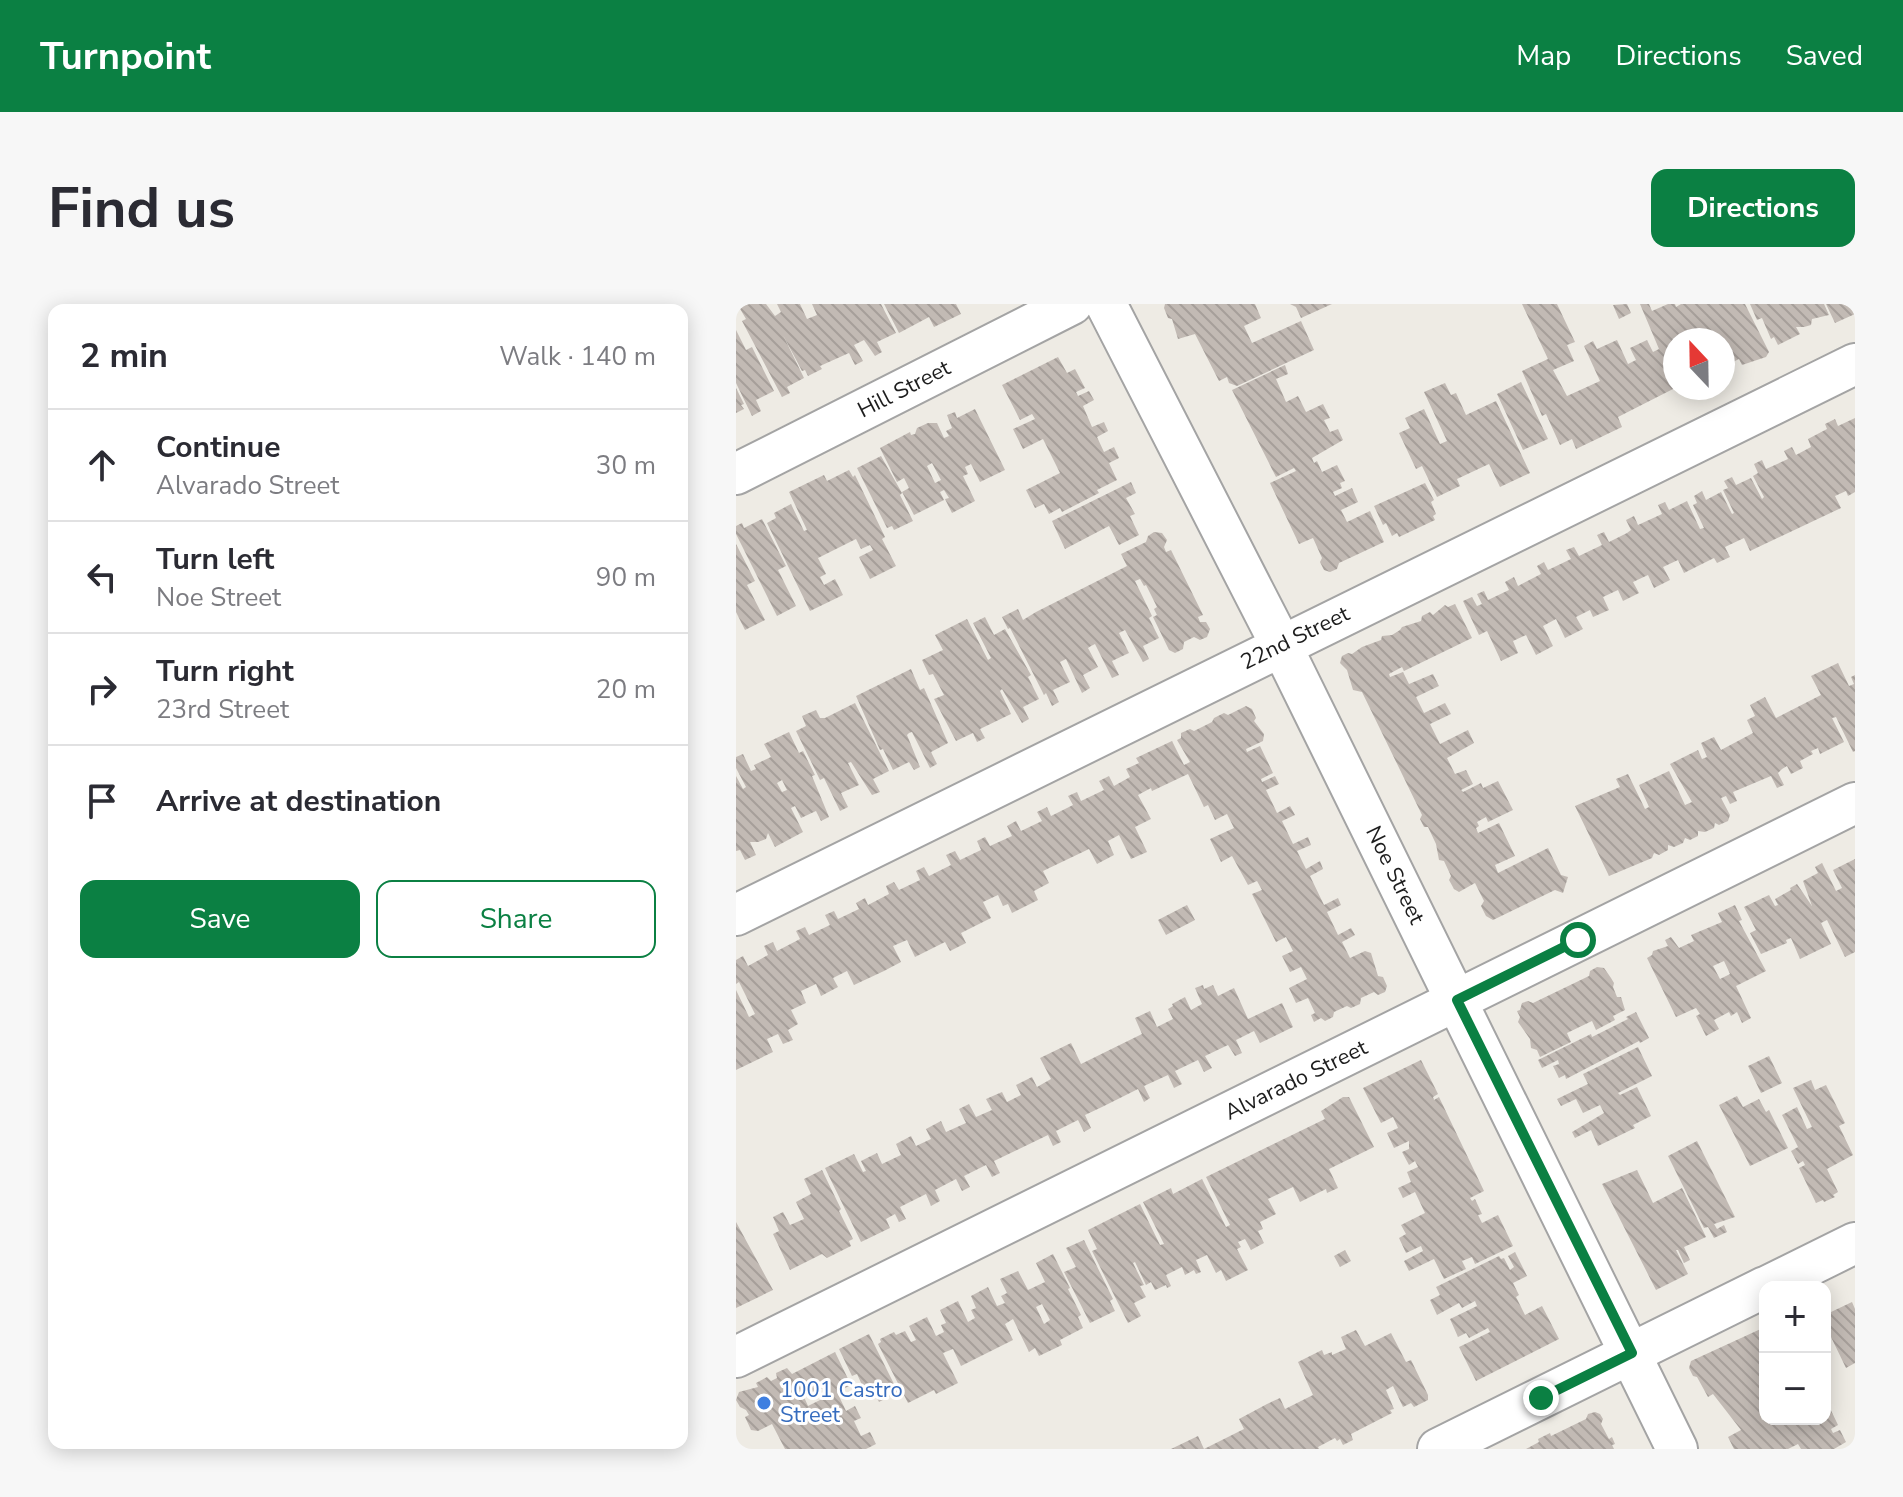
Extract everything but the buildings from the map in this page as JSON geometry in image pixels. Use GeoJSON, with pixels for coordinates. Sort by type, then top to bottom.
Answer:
{"type":"FeatureCollection","features":[{"type":"Feature","properties":{"kind":"street","name":"Hill Street"},"geometry":{"type":"LineString","coordinates":[[736,474],[1072,304]]}},
{"type":"Feature","properties":{"kind":"street","name":"Noe Street"},"geometry":{"type":"LineString","coordinates":[[1106,304],[1281,645],[1677,1449]]}},
{"type":"Feature","properties":{"kind":"street","name":"22nd Street"},"geometry":{"type":"LineString","coordinates":[[736,915],[1855,364]]}},
{"type":"Feature","properties":{"kind":"street","name":"Alvarado Street"},"geometry":{"type":"LineString","coordinates":[[736,1357],[1855,803]]}},
{"type":"Feature","properties":{"kind":"street"},"geometry":{"type":"LineString","coordinates":[[1777,1281],[1855,1243]]}},
{"type":"Feature","properties":{"kind":"street"},"geometry":{"type":"LineString","coordinates":[[1438,1449],[1759,1290]]}},
{"type":"Feature","properties":{"kind":"place","name":"1001 Castro Street"},"geometry":{"type":"Point","coordinates":[764,1403]}},
{"type":"Feature","properties":{"kind":"route"},"geometry":{"type":"LineString","coordinates":[[1541,1398],[1632,1353],[1457,1000],[1578,940]]}}]}
